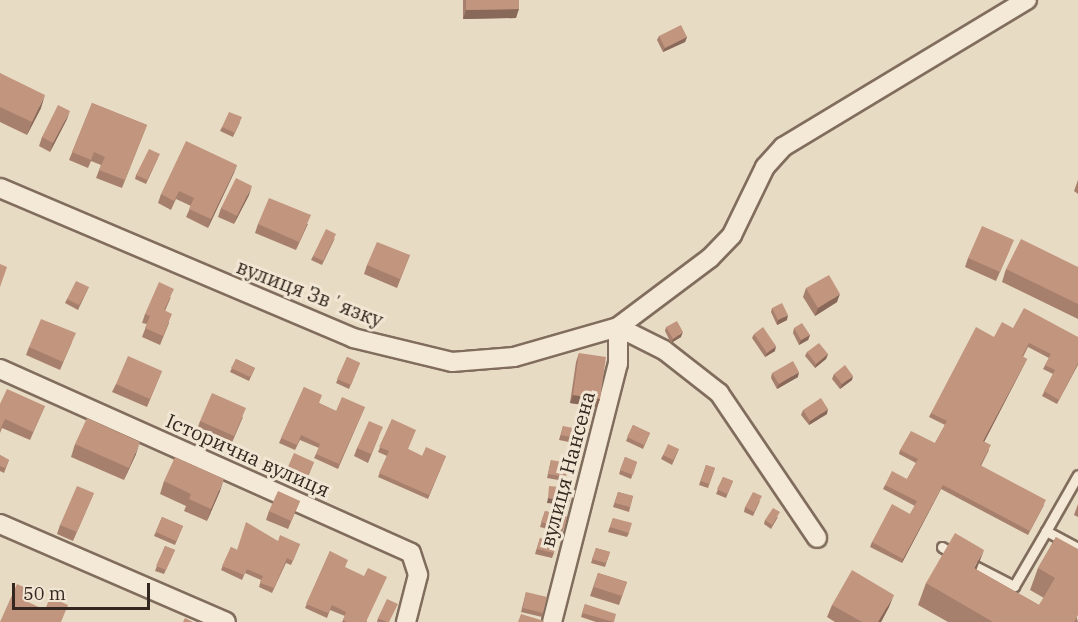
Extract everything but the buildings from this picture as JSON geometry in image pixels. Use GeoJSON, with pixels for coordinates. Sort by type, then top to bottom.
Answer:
{"type":"FeatureCollection","features":[{"type":"Feature","properties":{"kind":"street"},"geometry":{"type":"LineString","coordinates":[[817,538],[719,393],[664,350],[618,327],[710,258],[732,235],[765,167],[783,147],[1028,0]]}},
{"type":"Feature","properties":{"kind":"street","name":"вулиця Звʼязку"},"geometry":{"type":"LineString","coordinates":[[0,188],[353,338],[452,362],[514,357],[618,327]]}},
{"type":"Feature","properties":{"kind":"street","name":"вулиця Нансена"},"geometry":{"type":"LineString","coordinates":[[552,622],[618,364],[618,327]]}},
{"type":"Feature","properties":{"kind":"street","name":"Історична вулиця"},"geometry":{"type":"LineString","coordinates":[[0,369],[411,553],[418,575],[406,622]]}},
{"type":"Feature","properties":{"kind":"street"},"geometry":{"type":"LineString","coordinates":[[0,524],[226,622]]}},
{"type":"Feature","properties":{"kind":"lane"},"geometry":{"type":"LineString","coordinates":[[942,547],[1014,586],[1078,475]]}},
{"type":"Feature","properties":{"kind":"lane"},"geometry":{"type":"LineString","coordinates":[[1046,531],[1078,548]]}}]}
